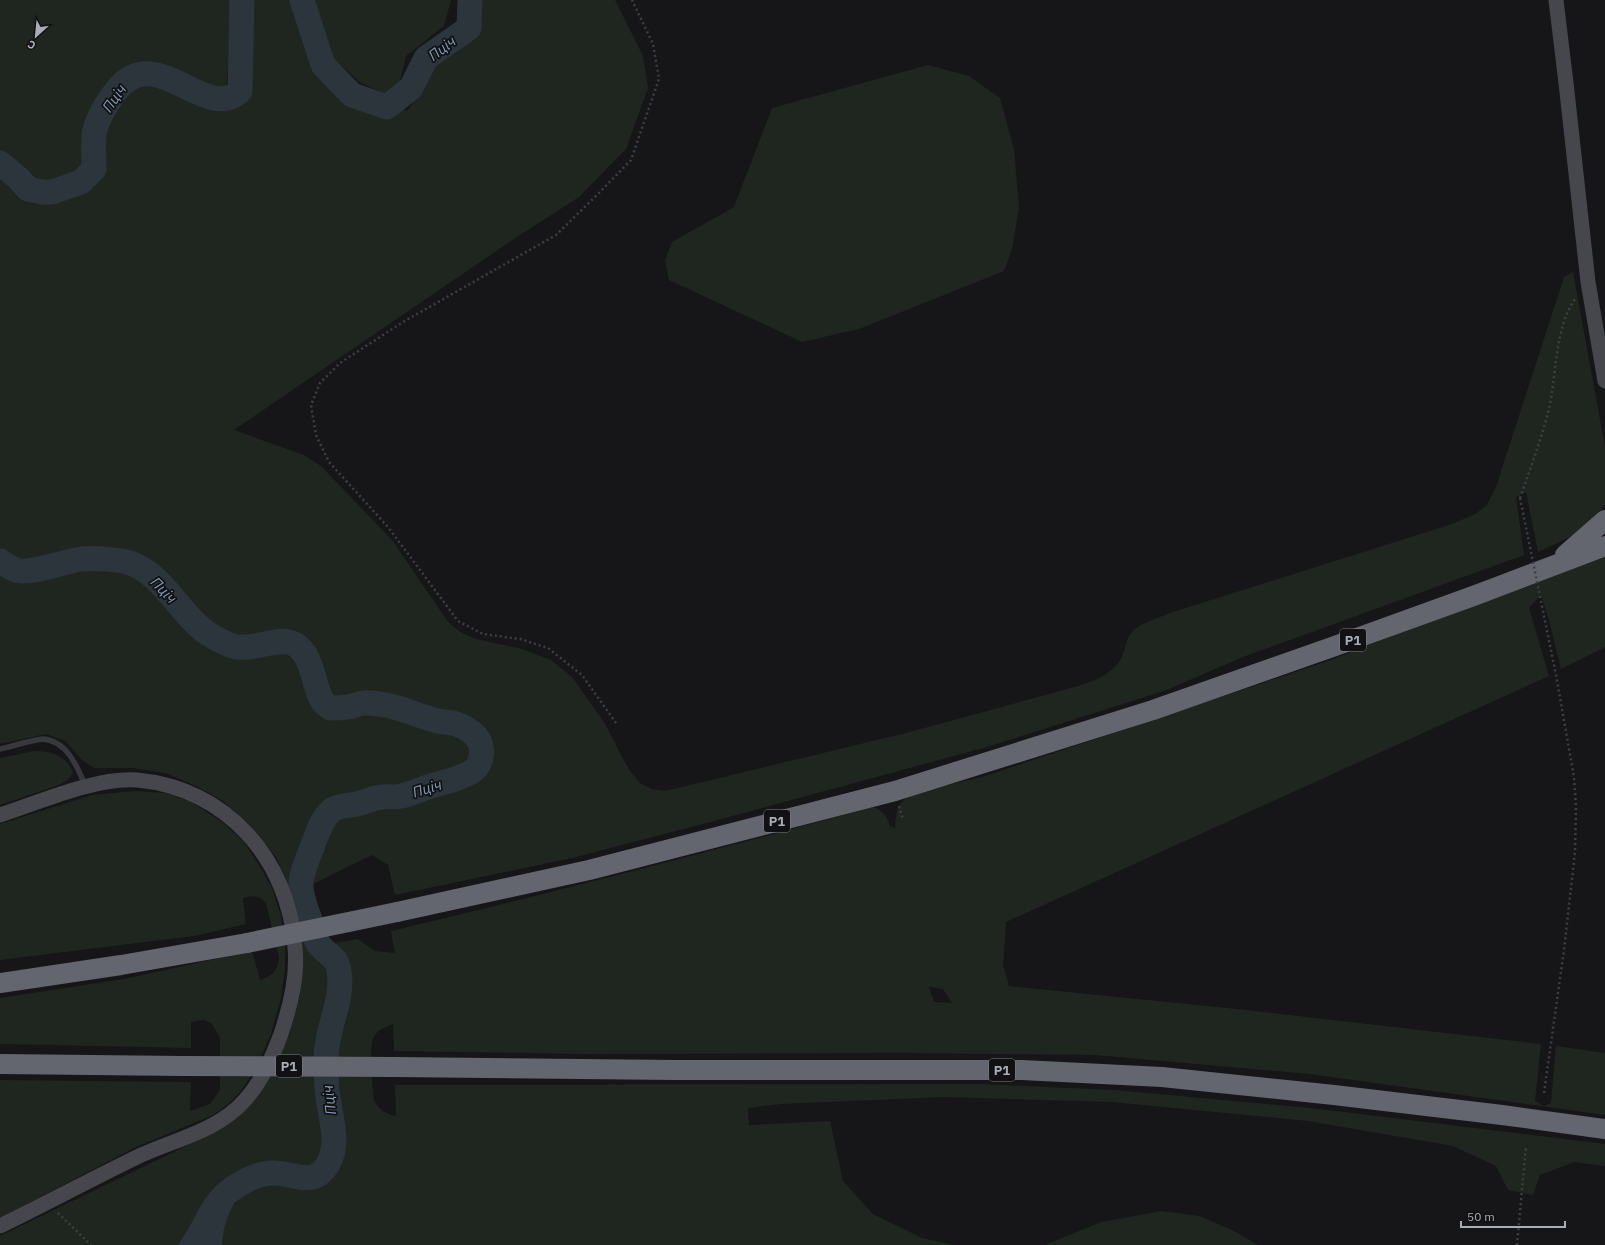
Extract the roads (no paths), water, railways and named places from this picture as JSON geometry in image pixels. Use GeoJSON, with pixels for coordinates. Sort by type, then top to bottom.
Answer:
{"type":"FeatureCollection","features":[{"type":"Feature","properties":{"kind":"highway"},"geometry":{"type":"LineString","coordinates":[[1552,566],[1605,520]]}},
{"type":"Feature","properties":{"kind":"highway","name":"Р1"},"geometry":{"type":"LineString","coordinates":[[1,983],[247,944],[396,912],[589,870],[895,791],[1153,710],[1343,644],[1605,546]]}},
{"type":"Feature","properties":{"kind":"highway","name":"Р1"},"geometry":{"type":"LineString","coordinates":[[0,1064],[676,1070],[1022,1070],[1147,1076],[1502,1114],[1605,1129]]}},
{"type":"Feature","properties":{"kind":"main road"},"geometry":{"type":"LineString","coordinates":[[1556,0],[1588,282],[1605,381]]}},
{"type":"Feature","properties":{"kind":"main road"},"geometry":{"type":"LineString","coordinates":[[0,815],[86,787],[114,781],[137,780],[161,784],[189,792],[214,805],[241,826],[263,852],[280,882],[290,914],[296,948],[293,989],[285,1022],[270,1061],[261,1080],[246,1100],[232,1114],[200,1132],[137,1157],[0,1226]]}},
{"type":"Feature","properties":{"kind":"lane"},"geometry":{"type":"LineString","coordinates":[[0,749],[42,739],[53,743],[65,749],[78,769],[86,787]]}},
{"type":"Feature","properties":{"kind":"waterway","name":"Пціч"},"geometry":{"type":"LineString","coordinates":[[0,163],[18,178],[28,189],[42,192],[52,192],[81,182],[94,169],[94,135],[99,118],[116,91],[131,77],[147,74],[163,77],[212,98],[227,98],[240,91],[242,0]]}},
{"type":"Feature","properties":{"kind":"waterway","name":"Пціч"},"geometry":{"type":"LineString","coordinates":[[302,0],[323,65],[352,95],[387,107],[411,88],[426,58],[469,28],[470,0]]}},
{"type":"Feature","properties":{"kind":"waterway","name":"Пціч"},"geometry":{"type":"LineString","coordinates":[[0,561],[16,570],[22,571],[29,571],[81,559],[123,561],[137,566],[149,573],[160,583],[200,628],[224,643],[237,647],[252,647],[275,642],[290,642],[296,645],[302,650],[310,664],[323,702],[330,708],[350,707],[361,703],[374,703],[392,706],[437,721],[460,725],[472,732],[478,739],[482,749],[479,764],[467,774],[405,795],[396,797],[380,797],[357,804],[338,807],[328,813],[318,831],[305,866],[301,888],[306,910],[316,939],[319,945],[335,960],[339,971],[339,993],[329,1036],[326,1058],[327,1092],[334,1134],[331,1156],[328,1164],[322,1172],[309,1178],[271,1173],[254,1177],[237,1186],[221,1198],[193,1245]]}}]}
